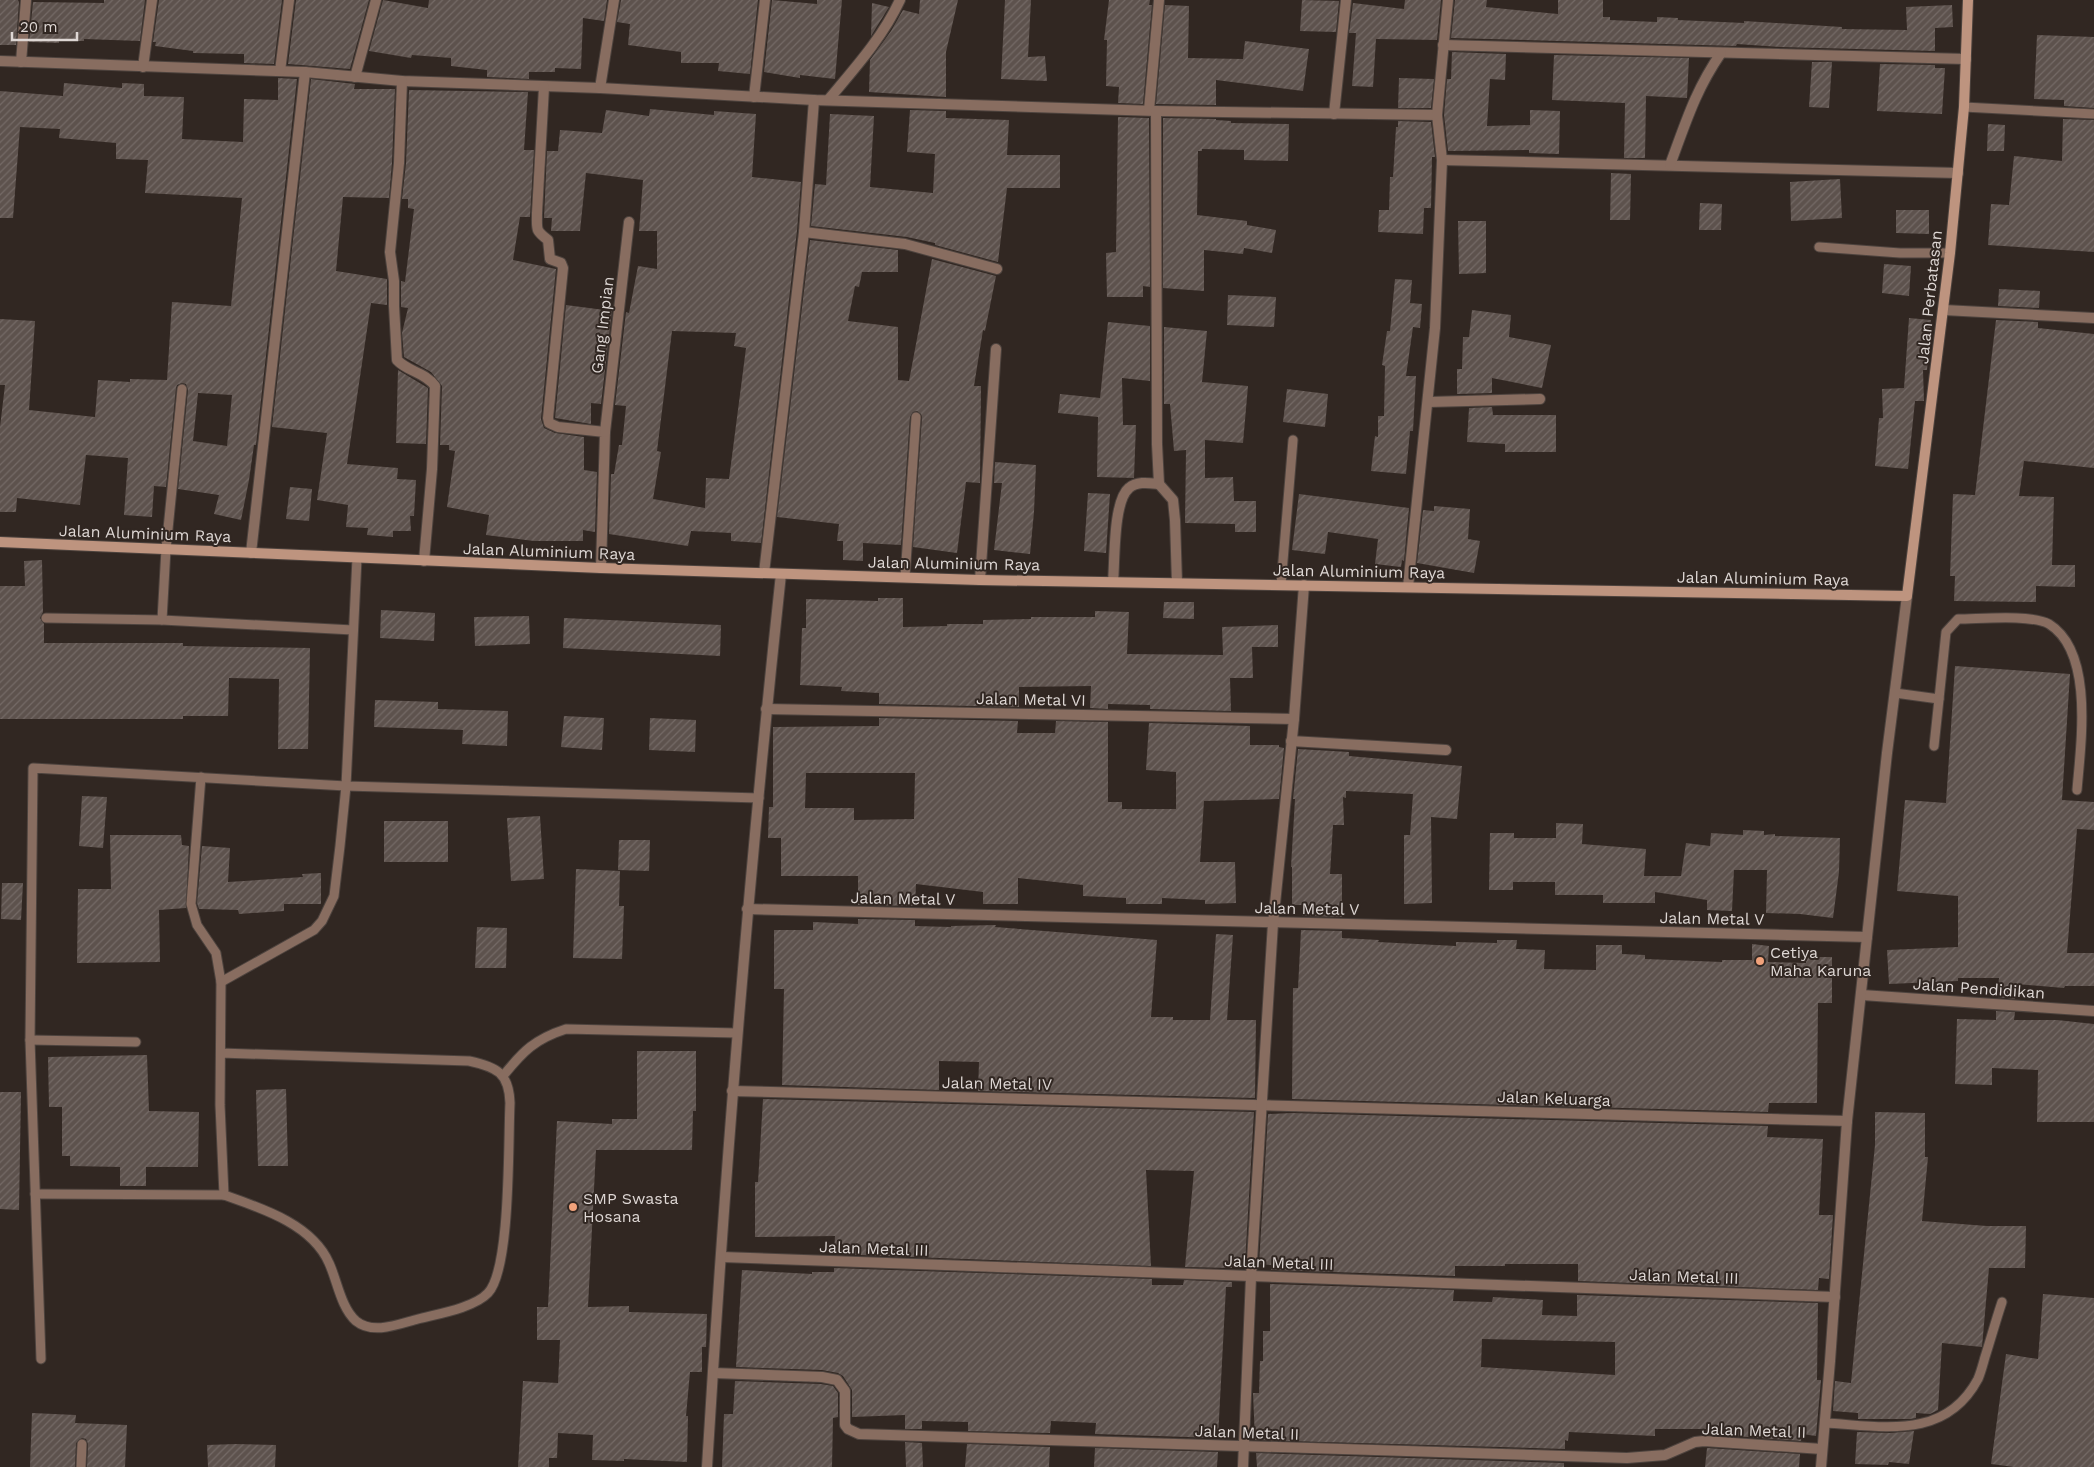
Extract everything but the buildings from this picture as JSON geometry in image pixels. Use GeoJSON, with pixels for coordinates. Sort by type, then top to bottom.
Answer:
{"type":"FeatureCollection","features":[{"type":"Feature","properties":{"kind":"street"},"geometry":{"type":"LineString","coordinates":[[21,62],[26,0]]}},
{"type":"Feature","properties":{"kind":"street"},"geometry":{"type":"LineString","coordinates":[[144,67],[152,0]]}},
{"type":"Feature","properties":{"kind":"street"},"geometry":{"type":"LineString","coordinates":[[280,71],[289,0]]}},
{"type":"Feature","properties":{"kind":"street"},"geometry":{"type":"LineString","coordinates":[[355,77],[376,0]]}},
{"type":"Feature","properties":{"kind":"street"},"geometry":{"type":"LineString","coordinates":[[600,88],[614,0]]}},
{"type":"Feature","properties":{"kind":"street"},"geometry":{"type":"LineString","coordinates":[[754,97],[766,0]]}},
{"type":"Feature","properties":{"kind":"street"},"geometry":{"type":"LineString","coordinates":[[829,100],[866,55],[892,18],[900,0]]}},
{"type":"Feature","properties":{"kind":"street"},"geometry":{"type":"LineString","coordinates":[[1159,0],[1152,110],[1159,484]]}},
{"type":"Feature","properties":{"kind":"street"},"geometry":{"type":"LineString","coordinates":[[1334,114],[1346,0]]}},
{"type":"Feature","properties":{"kind":"street"},"geometry":{"type":"LineString","coordinates":[[1408,587],[1435,328],[1442,160],[1437,115],[1448,0]]}},
{"type":"Feature","properties":{"kind":"street","name":"Jalan Perbatasan"},"geometry":{"type":"LineString","coordinates":[[1907,596],[1950,253],[1964,107],[1968,0]]}},
{"type":"Feature","properties":{"kind":"street"},"geometry":{"type":"LineString","coordinates":[[1443,45],[1966,59]]}},
{"type":"Feature","properties":{"kind":"street"},"geometry":{"type":"LineString","coordinates":[[1670,165],[1704,77],[1721,53]]}},
{"type":"Feature","properties":{"kind":"street"},"geometry":{"type":"LineString","coordinates":[[0,62],[305,72],[402,81],[600,88],[814,100],[1152,110],[1437,115]]}},
{"type":"Feature","properties":{"kind":"street"},"geometry":{"type":"LineString","coordinates":[[251,553],[305,72]]}},
{"type":"Feature","properties":{"kind":"street"},"geometry":{"type":"LineString","coordinates":[[402,81],[399,162],[390,252],[394,281],[397,360],[402,365],[426,377],[435,386],[432,469],[424,561]]}},
{"type":"Feature","properties":{"kind":"street"},"geometry":{"type":"LineString","coordinates":[[544,87],[537,230],[540,235],[548,240],[550,259],[561,263],[563,268],[548,420],[549,423],[558,427],[605,432]]}},
{"type":"Feature","properties":{"kind":"street"},"geometry":{"type":"LineString","coordinates":[[764,573],[804,232],[814,100]]}},
{"type":"Feature","properties":{"kind":"street"},"geometry":{"type":"LineString","coordinates":[[1442,160],[1958,173]]}},
{"type":"Feature","properties":{"kind":"street","name":"Gang Impian"},"geometry":{"type":"LineString","coordinates":[[601,568],[605,432],[629,222]]}},
{"type":"Feature","properties":{"kind":"street"},"geometry":{"type":"LineString","coordinates":[[804,232],[905,244],[997,269]]}},
{"type":"Feature","properties":{"kind":"street"},"geometry":{"type":"LineString","coordinates":[[1944,310],[2094,318]]}},
{"type":"Feature","properties":{"kind":"street"},"geometry":{"type":"LineString","coordinates":[[980,580],[996,349]]}},
{"type":"Feature","properties":{"kind":"street"},"geometry":{"type":"LineString","coordinates":[[1428,402],[1540,399]]}},
{"type":"Feature","properties":{"kind":"street"},"geometry":{"type":"LineString","coordinates":[[1113,582],[1119,509],[1122,497],[1129,488],[1145,483],[1159,484],[1168,492],[1174,505],[1176,583]]}},
{"type":"Feature","properties":{"kind":"street","name":"Jalan Aluminium Raya"},"geometry":{"type":"LineString","coordinates":[[0,542],[601,568],[980,580],[1907,596]]}},
{"type":"Feature","properties":{"kind":"street"},"geometry":{"type":"LineString","coordinates":[[707,1467],[732,1091],[747,909],[781,574]]}},
{"type":"Feature","properties":{"kind":"street"},"geometry":{"type":"LineString","coordinates":[[1243,1467],[1260,1104],[1272,923],[1294,719],[1304,585]]}},
{"type":"Feature","properties":{"kind":"street"},"geometry":{"type":"LineString","coordinates":[[1821,1467],[1847,1121],[1907,596]]}},
{"type":"Feature","properties":{"kind":"street","name":"Jalan Metal VI"},"geometry":{"type":"LineString","coordinates":[[766,709],[1294,719]]}},
{"type":"Feature","properties":{"kind":"street"},"geometry":{"type":"LineString","coordinates":[[1291,741],[1446,750]]}},
{"type":"Feature","properties":{"kind":"street","name":"Jalan Metal V"},"geometry":{"type":"LineString","coordinates":[[747,909],[1867,937]]}},
{"type":"Feature","properties":{"kind":"street","name":"Jalan Pendidikan"},"geometry":{"type":"LineString","coordinates":[[1862,995],[2094,1011]]}},
{"type":"Feature","properties":{"kind":"street","name":"Jalan Metal IV"},"geometry":{"type":"LineString","coordinates":[[732,1091],[1260,1104]]}},
{"type":"Feature","properties":{"kind":"street","name":"Jalan Keluarga"},"geometry":{"type":"LineString","coordinates":[[1260,1104],[1847,1121]]}},
{"type":"Feature","properties":{"kind":"street","name":"Jalan Metal III"},"geometry":{"type":"LineString","coordinates":[[722,1257],[1835,1297]]}},
{"type":"Feature","properties":{"kind":"street","name":"Jalan Metal II"},"geometry":{"type":"LineString","coordinates":[[713,1373],[822,1377],[837,1380],[845,1391],[845,1425],[851,1431],[859,1434],[1627,1458],[1665,1455],[1696,1442],[1704,1441],[1822,1449]]}},
{"type":"Feature","properties":{"kind":"lane"},"geometry":{"type":"LineString","coordinates":[[1964,107],[2094,114]]}},
{"type":"Feature","properties":{"kind":"lane"},"geometry":{"type":"LineString","coordinates":[[1819,246],[1900,253],[1950,253]]}},
{"type":"Feature","properties":{"kind":"lane"},"geometry":{"type":"LineString","coordinates":[[162,620],[166,549],[182,389]]}},
{"type":"Feature","properties":{"kind":"lane"},"geometry":{"type":"LineString","coordinates":[[905,577],[916,417]]}},
{"type":"Feature","properties":{"kind":"lane"},"geometry":{"type":"LineString","coordinates":[[1281,585],[1293,440]]}},
{"type":"Feature","properties":{"kind":"lane"},"geometry":{"type":"LineString","coordinates":[[221,982],[314,930],[322,921],[334,896],[346,786],[357,558]]}},
{"type":"Feature","properties":{"kind":"lane"},"geometry":{"type":"LineString","coordinates":[[46,618],[162,620],[353,630]]}},
{"type":"Feature","properties":{"kind":"lane"},"geometry":{"type":"LineString","coordinates":[[1934,746],[1946,632],[1958,619],[2030,619],[2048,624],[2063,635],[2072,646],[2080,665],[2085,702],[2077,790]]}},
{"type":"Feature","properties":{"kind":"lane"},"geometry":{"type":"LineString","coordinates":[[1895,693],[1939,699]]}},
{"type":"Feature","properties":{"kind":"lane"},"geometry":{"type":"LineString","coordinates":[[41,1360],[30,1040],[33,768],[346,786],[759,798]]}},
{"type":"Feature","properties":{"kind":"lane"},"geometry":{"type":"LineString","coordinates":[[201,777],[190,904],[197,925],[216,953],[221,982],[220,1105],[224,1195]]}},
{"type":"Feature","properties":{"kind":"lane"},"geometry":{"type":"LineString","coordinates":[[503,1076],[528,1048],[546,1035],[566,1029],[737,1033]]}},
{"type":"Feature","properties":{"kind":"lane"},"geometry":{"type":"LineString","coordinates":[[30,1040],[136,1042]]}},
{"type":"Feature","properties":{"kind":"lane"},"geometry":{"type":"LineString","coordinates":[[35,1194],[224,1195],[252,1204],[295,1226],[311,1238],[329,1262],[349,1314],[360,1324],[368,1326],[394,1326],[440,1314],[481,1299],[495,1285],[499,1274],[504,1238],[510,1103],[508,1084],[503,1076],[487,1065],[469,1061],[221,1054]]}},
{"type":"Feature","properties":{"kind":"lane"},"geometry":{"type":"LineString","coordinates":[[1825,1423],[1896,1427],[1920,1425],[1941,1417],[1960,1403],[1978,1378],[2002,1302]]}},
{"type":"Feature","properties":{"kind":"lane"},"geometry":{"type":"LineString","coordinates":[[80,1467],[82,1444]]}},
{"type":"Feature","properties":{"kind":"place","name":"Cetiya Maha Karuna"},"geometry":{"type":"Point","coordinates":[1760,961]}},
{"type":"Feature","properties":{"kind":"place","name":"SMP Swasta Hosana"},"geometry":{"type":"Point","coordinates":[573,1207]}}]}
